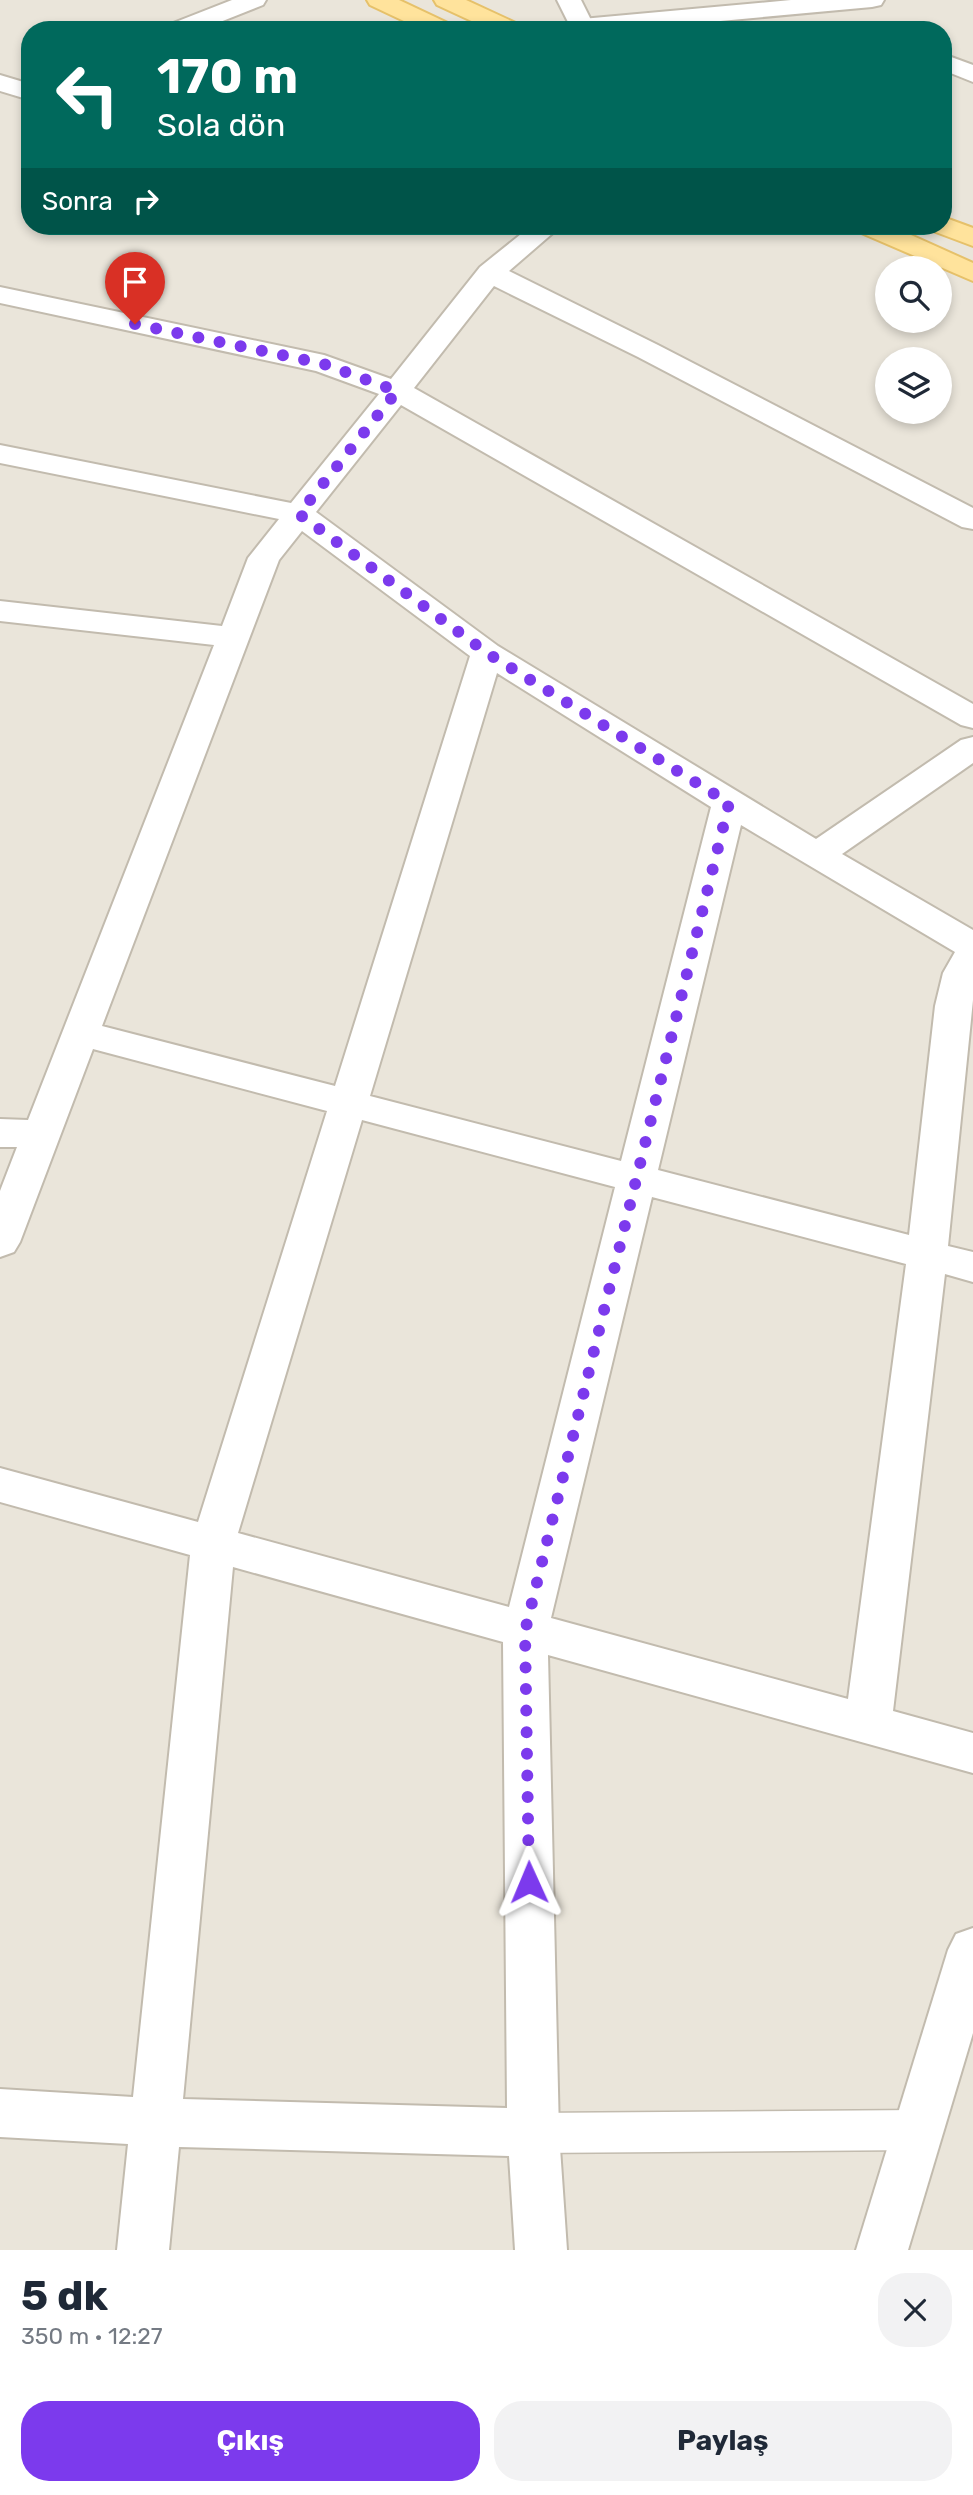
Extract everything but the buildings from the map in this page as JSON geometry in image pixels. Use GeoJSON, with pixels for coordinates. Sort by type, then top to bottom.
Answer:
{"type":"FeatureCollection","features":[{"type":"Feature","properties":{"kind":"main road"},"geometry":{"type":"LineString","coordinates":[[379,0],[424,21]]}},
{"type":"Feature","properties":{"kind":"main road"},"geometry":{"type":"LineString","coordinates":[[446,0],[492,21]]}},
{"type":"Feature","properties":{"kind":"main road"},"geometry":{"type":"LineString","coordinates":[[952,229],[973,238]]}},
{"type":"Feature","properties":{"kind":"main road"},"geometry":{"type":"LineString","coordinates":[[889,235],[973,273]]}},
{"type":"Feature","properties":{"kind":"street"},"geometry":{"type":"LineString","coordinates":[[200,21],[254,0]]}},
{"type":"Feature","properties":{"kind":"street"},"geometry":{"type":"LineString","coordinates":[[569,0],[574,21]]}},
{"type":"Feature","properties":{"kind":"street"},"geometry":{"type":"LineString","coordinates":[[649,21],[830,4],[869,12]]}},
{"type":"Feature","properties":{"kind":"street"},"geometry":{"type":"LineString","coordinates":[[952,65],[973,74]]}},
{"type":"Feature","properties":{"kind":"street"},"geometry":{"type":"LineString","coordinates":[[0,1242],[264,558],[490,273],[536,235]]}},
{"type":"Feature","properties":{"kind":"street"},"geometry":{"type":"LineString","coordinates":[[490,273],[649,351],[973,520]]}},
{"type":"Feature","properties":{"kind":"street"},"geometry":{"type":"LineString","coordinates":[[0,295],[324,364],[397,391],[973,718]]}},
{"type":"Feature","properties":{"kind":"street"},"geometry":{"type":"LineString","coordinates":[[0,454],[299,514],[487,653],[729,803],[973,946]]}},
{"type":"Feature","properties":{"kind":"street"},"geometry":{"type":"LineString","coordinates":[[0,611],[233,637]]}},
{"type":"Feature","properties":{"kind":"street"},"geometry":{"type":"LineString","coordinates":[[143,2250],[213,1544],[487,653]]}},
{"type":"Feature","properties":{"kind":"street"},"geometry":{"type":"LineString","coordinates":[[818,854],[973,747]]}},
{"type":"Feature","properties":{"kind":"street"},"geometry":{"type":"LineString","coordinates":[[541,2250],[533,2133],[525,1631],[729,803]]}},
{"type":"Feature","properties":{"kind":"street"},"geometry":{"type":"LineString","coordinates":[[868,1724],[927,1255],[953,1006],[961,973],[973,952]]}},
{"type":"Feature","properties":{"kind":"street"},"geometry":{"type":"LineString","coordinates":[[80,1033],[973,1267]]}},
{"type":"Feature","properties":{"kind":"street"},"geometry":{"type":"LineString","coordinates":[[0,1133],[41,1134]]}},
{"type":"Feature","properties":{"kind":"street"},"geometry":{"type":"LineString","coordinates":[[0,1485],[973,1753]]}},
{"type":"Feature","properties":{"kind":"street"},"geometry":{"type":"LineString","coordinates":[[882,2250],[973,1950]]}},
{"type":"Feature","properties":{"kind":"street"},"geometry":{"type":"LineString","coordinates":[[0,2113],[155,2122],[533,2133]]}},
{"type":"Feature","properties":{"kind":"lane"},"geometry":{"type":"LineString","coordinates":[[533,2133],[919,2130]]}},
{"type":"Feature","properties":{"kind":"shaded area"},"geometry":{"type":"Polygon","coordinates":[[[0,0],[973,0],[973,2250],[0,2250],[0,0]]]}},
{"type":"Feature","properties":{"kind":"route"},"geometry":{"type":"LineString","coordinates":[[135,324],[324,364],[397,391],[299,514],[487,653],[729,803],[525,1631],[529,1882]]}}]}
